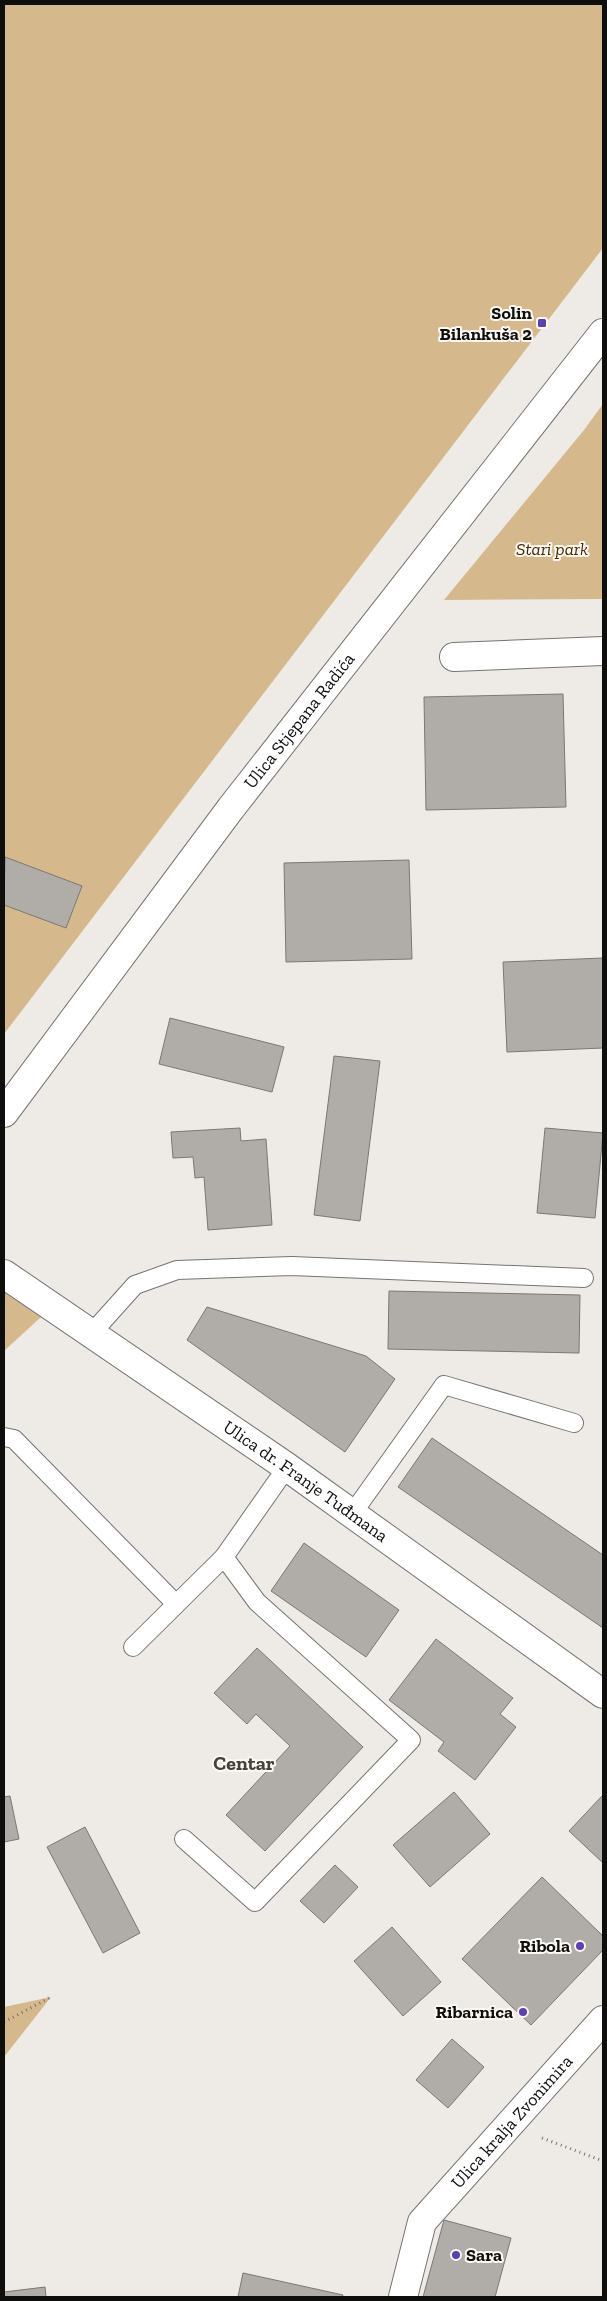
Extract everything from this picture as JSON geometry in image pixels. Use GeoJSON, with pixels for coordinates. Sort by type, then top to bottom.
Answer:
{"type":"FeatureCollection","features":[{"type":"Feature","properties":{"kind":"street","name":"Ulica Stjepana Radića"},"geometry":{"type":"LineString","coordinates":[[4,1113],[232,808],[603,333]]}},
{"type":"Feature","properties":{"kind":"street"},"geometry":{"type":"LineString","coordinates":[[454,657],[603,651]]}},
{"type":"Feature","properties":{"kind":"street","name":"Ulica dr. Franje Tuđmana"},"geometry":{"type":"LineString","coordinates":[[4,1274],[287,1467],[603,1694]]}},
{"type":"Feature","properties":{"kind":"street","name":"Ulica kralja Zvonimira"},"geometry":{"type":"LineString","coordinates":[[403,2297],[422,2222],[603,2020]]}},
{"type":"Feature","properties":{"kind":"lane"},"geometry":{"type":"LineString","coordinates":[[90,1334],[135,1285],[177,1270],[292,1266],[584,1278]]}},
{"type":"Feature","properties":{"kind":"lane"},"geometry":{"type":"LineString","coordinates":[[352,1514],[444,1385],[574,1424]]}},
{"type":"Feature","properties":{"kind":"lane"},"geometry":{"type":"LineString","coordinates":[[4,1437],[14,1439],[176,1604]]}},
{"type":"Feature","properties":{"kind":"lane"},"geometry":{"type":"LineString","coordinates":[[134,1647],[224,1557],[287,1467]]}},
{"type":"Feature","properties":{"kind":"lane"},"geometry":{"type":"LineString","coordinates":[[184,1838],[255,1902],[411,1740],[257,1602],[224,1557]]}},
{"type":"Feature","properties":{"kind":"path"},"geometry":{"type":"LineString","coordinates":[[4,2022],[51,1997]]}},
{"type":"Feature","properties":{"kind":"path"},"geometry":{"type":"LineString","coordinates":[[509,2126],[603,2161]]}},
{"type":"Feature","properties":{"kind":"green space"},"geometry":{"type":"Polygon","coordinates":[[[4,4],[603,4],[603,248],[4,1034],[4,4]]]}},
{"type":"Feature","properties":{"kind":"green space","name":"Stari park"},"geometry":{"type":"Polygon","coordinates":[[[603,404],[603,599],[444,600],[584,430],[603,404]]]}},
{"type":"Feature","properties":{"kind":"green space"},"geometry":{"type":"Polygon","coordinates":[[[4,1292],[41,1317],[4,1351],[4,1292]]]}},
{"type":"Feature","properties":{"kind":"green space"},"geometry":{"type":"Polygon","coordinates":[[[51,1997],[4,2057],[4,2007],[51,1997]]]}},
{"type":"Feature","properties":{"kind":"building"},"geometry":{"type":"Polygon","coordinates":[[[563,694],[566,807],[426,810],[424,697],[563,694]]]}},
{"type":"Feature","properties":{"kind":"building"},"geometry":{"type":"Polygon","coordinates":[[[5,857],[82,886],[66,928],[4,905],[5,857]]]}},
{"type":"Feature","properties":{"kind":"building"},"geometry":{"type":"Polygon","coordinates":[[[409,860],[412,959],[286,962],[284,863],[409,860]]]}},
{"type":"Feature","properties":{"kind":"building"},"geometry":{"type":"Polygon","coordinates":[[[603,958],[603,1048],[507,1052],[503,962],[603,958]]]}},
{"type":"Feature","properties":{"kind":"building"},"geometry":{"type":"Polygon","coordinates":[[[170,1018],[284,1047],[272,1092],[159,1064],[170,1018]]]}},
{"type":"Feature","properties":{"kind":"building"},"geometry":{"type":"Polygon","coordinates":[[[334,1056],[380,1061],[360,1221],[314,1215],[334,1056]]]}},
{"type":"Feature","properties":{"kind":"building"},"geometry":{"type":"Polygon","coordinates":[[[240,1128],[241,1141],[266,1139],[272,1225],[208,1230],[204,1177],[195,1178],[193,1157],[173,1158],[171,1132],[240,1128]]]}},
{"type":"Feature","properties":{"kind":"building"},"geometry":{"type":"Polygon","coordinates":[[[545,1128],[603,1133],[595,1218],[537,1213],[545,1128]]]}},
{"type":"Feature","properties":{"kind":"building"},"geometry":{"type":"Polygon","coordinates":[[[389,1291],[580,1295],[579,1353],[388,1349],[389,1291]]]}},
{"type":"Feature","properties":{"kind":"building"},"geometry":{"type":"Polygon","coordinates":[[[207,1307],[366,1356],[395,1379],[345,1452],[187,1340],[207,1307]]]}},
{"type":"Feature","properties":{"kind":"building"},"geometry":{"type":"Polygon","coordinates":[[[432,1438],[603,1555],[603,1628],[398,1487],[432,1438]]]}},
{"type":"Feature","properties":{"kind":"building"},"geometry":{"type":"Polygon","coordinates":[[[304,1543],[399,1610],[366,1657],[271,1591],[304,1543]]]}},
{"type":"Feature","properties":{"kind":"building"},"geometry":{"type":"Polygon","coordinates":[[[436,1639],[513,1698],[500,1714],[516,1727],[475,1780],[438,1751],[444,1742],[389,1700],[436,1639]]]}},
{"type":"Feature","properties":{"kind":"building"},"geometry":{"type":"Polygon","coordinates":[[[257,1648],[363,1747],[265,1851],[226,1815],[290,1746],[256,1714],[247,1724],[214,1693],[257,1648]]]}},
{"type":"Feature","properties":{"kind":"building"},"geometry":{"type":"Polygon","coordinates":[[[454,1792],[490,1834],[430,1887],[393,1845],[454,1792]]]}},
{"type":"Feature","properties":{"kind":"building"},"geometry":{"type":"Polygon","coordinates":[[[10,1796],[19,1839],[4,1842],[4,1797],[10,1796]]]}},
{"type":"Feature","properties":{"kind":"building"},"geometry":{"type":"Polygon","coordinates":[[[603,1797],[603,1863],[569,1831],[603,1797]]]}},
{"type":"Feature","properties":{"kind":"building"},"geometry":{"type":"Polygon","coordinates":[[[85,1827],[140,1933],[103,1953],[47,1847],[85,1827]]]}},
{"type":"Feature","properties":{"kind":"building"},"geometry":{"type":"Polygon","coordinates":[[[335,1865],[358,1887],[324,1923],[300,1901],[335,1865]]]}},
{"type":"Feature","properties":{"kind":"building"},"geometry":{"type":"Polygon","coordinates":[[[542,1877],[603,1936],[603,1950],[531,2025],[462,1959],[542,1877]]]}},
{"type":"Feature","properties":{"kind":"building"},"geometry":{"type":"Polygon","coordinates":[[[392,1927],[441,1982],[403,2016],[354,1961],[392,1927]]]}},
{"type":"Feature","properties":{"kind":"building"},"geometry":{"type":"Polygon","coordinates":[[[452,2039],[484,2067],[448,2108],[416,2080],[452,2039]]]}},
{"type":"Feature","properties":{"kind":"building"},"geometry":{"type":"Polygon","coordinates":[[[444,2220],[511,2238],[495,2297],[423,2297],[444,2220]]]}},
{"type":"Feature","properties":{"kind":"building"},"geometry":{"type":"Polygon","coordinates":[[[243,2273],[343,2295],[342,2297],[238,2297],[243,2273]]]}},
{"type":"Feature","properties":{"kind":"building"},"geometry":{"type":"Polygon","coordinates":[[[45,2287],[46,2297],[4,2297],[4,2292],[45,2287]]]}},
{"type":"Feature","properties":{"kind":"place","name":"Solin Bilankuša 2"},"geometry":{"type":"Point","coordinates":[542,323]}},
{"type":"Feature","properties":{"kind":"place","name":"Ribola"},"geometry":{"type":"Point","coordinates":[580,1946]}},
{"type":"Feature","properties":{"kind":"place","name":"Ribarnica"},"geometry":{"type":"Point","coordinates":[523,2012]}},
{"type":"Feature","properties":{"kind":"place","name":"Sara"},"geometry":{"type":"Point","coordinates":[456,2255]}},
{"type":"Feature","properties":{"kind":"district","name":"Centar"},"geometry":{"type":"Point","coordinates":[244,1763]}}]}
